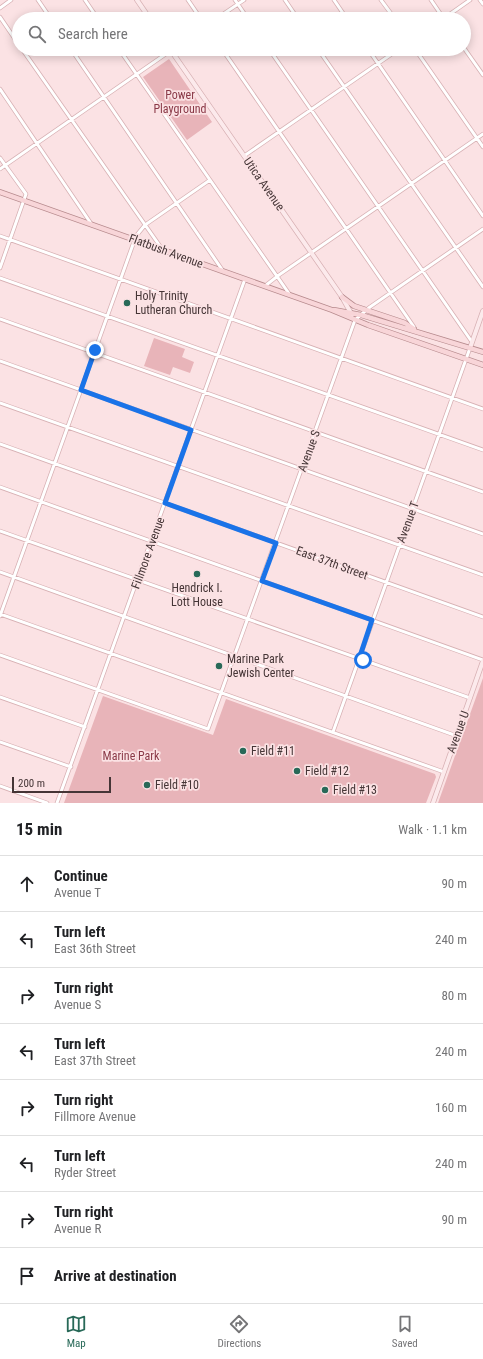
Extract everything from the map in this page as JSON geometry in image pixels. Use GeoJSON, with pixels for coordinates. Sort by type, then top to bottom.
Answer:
{"type":"FeatureCollection","features":[{"type":"Feature","properties":{"kind":"main road"},"geometry":{"type":"LineString","coordinates":[[136,0],[145,12]]}},
{"type":"Feature","properties":{"kind":"main road","name":"Utica Avenue"},"geometry":{"type":"LineString","coordinates":[[176,56],[342,297],[355,320]]}},
{"type":"Feature","properties":{"kind":"main road","name":"Flatbush Avenue"},"geometry":{"type":"LineString","coordinates":[[0,192],[483,365]]}},
{"type":"Feature","properties":{"kind":"main road"},"geometry":{"type":"LineString","coordinates":[[342,297],[354,306],[405,323],[416,332]]}},
{"type":"Feature","properties":{"kind":"main road","name":"Flatbush Avenue"},"geometry":{"type":"LineString","coordinates":[[332,310],[361,315],[483,352]]}},
{"type":"Feature","properties":{"kind":"main road","name":"Avenue T"},"geometry":{"type":"LineString","coordinates":[[470,348],[482,319],[483,311]]}},
{"type":"Feature","properties":{"kind":"main road","name":"Avenue U"},"geometry":{"type":"LineString","coordinates":[[432,803],[483,661]]}},
{"type":"Feature","properties":{"kind":"street"},"geometry":{"type":"LineString","coordinates":[[0,8],[11,0]]}},
{"type":"Feature","properties":{"kind":"street"},"geometry":{"type":"LineString","coordinates":[[38,0],[46,12]]}},
{"type":"Feature","properties":{"kind":"street"},"geometry":{"type":"LineString","coordinates":[[85,0],[93,12]]}},
{"type":"Feature","properties":{"kind":"street"},"geometry":{"type":"LineString","coordinates":[[188,0],[196,12]]}},
{"type":"Feature","properties":{"kind":"street"},"geometry":{"type":"LineString","coordinates":[[235,0],[243,12]]}},
{"type":"Feature","properties":{"kind":"street"},"geometry":{"type":"LineString","coordinates":[[226,12],[244,0]]}},
{"type":"Feature","properties":{"kind":"street"},"geometry":{"type":"LineString","coordinates":[[284,0],[293,12]]}},
{"type":"Feature","properties":{"kind":"street"},"geometry":{"type":"LineString","coordinates":[[334,0],[342,12]]}},
{"type":"Feature","properties":{"kind":"street"},"geometry":{"type":"LineString","coordinates":[[382,0],[390,12]]}},
{"type":"Feature","properties":{"kind":"street"},"geometry":{"type":"LineString","coordinates":[[431,0],[439,12]]}},
{"type":"Feature","properties":{"kind":"street"},"geometry":{"type":"LineString","coordinates":[[453,12],[470,0]]}},
{"type":"Feature","properties":{"kind":"street"},"geometry":{"type":"LineString","coordinates":[[480,0],[483,4]]}},
{"type":"Feature","properties":{"kind":"street"},"geometry":{"type":"LineString","coordinates":[[0,17],[12,35]]}},
{"type":"Feature","properties":{"kind":"street"},"geometry":{"type":"LineString","coordinates":[[27,56],[162,250]]}},
{"type":"Feature","properties":{"kind":"street"},"geometry":{"type":"LineString","coordinates":[[76,56],[224,272]]}},
{"type":"Feature","properties":{"kind":"street"},"geometry":{"type":"LineString","coordinates":[[124,56],[290,295]]}},
{"type":"Feature","properties":{"kind":"street"},"geometry":{"type":"LineString","coordinates":[[0,168],[161,56]]}},
{"type":"Feature","properties":{"kind":"street"},"geometry":{"type":"LineString","coordinates":[[227,56],[416,332]]}},
{"type":"Feature","properties":{"kind":"street"},"geometry":{"type":"LineString","coordinates":[[274,56],[472,342]]}},
{"type":"Feature","properties":{"kind":"street"},"geometry":{"type":"LineString","coordinates":[[323,56],[483,287]]}},
{"type":"Feature","properties":{"kind":"street"},"geometry":{"type":"LineString","coordinates":[[373,56],[483,216]]}},
{"type":"Feature","properties":{"kind":"street"},"geometry":{"type":"LineString","coordinates":[[244,156],[389,56]]}},
{"type":"Feature","properties":{"kind":"street"},"geometry":{"type":"LineString","coordinates":[[420,56],[483,147]]}},
{"type":"Feature","properties":{"kind":"street"},"geometry":{"type":"LineString","coordinates":[[470,56],[483,75]]}},
{"type":"Feature","properties":{"kind":"street"},"geometry":{"type":"LineString","coordinates":[[0,89],[92,225]]}},
{"type":"Feature","properties":{"kind":"street"},"geometry":{"type":"LineString","coordinates":[[265,286],[311,252],[483,134]]}},
{"type":"Feature","properties":{"kind":"street"},"geometry":{"type":"LineString","coordinates":[[0,158],[26,194],[0,268]]}},
{"type":"Feature","properties":{"kind":"street"},"geometry":{"type":"LineString","coordinates":[[210,180],[145,225],[138,232],[0,615],[444,772]]}},
{"type":"Feature","properties":{"kind":"street"},"geometry":{"type":"LineString","coordinates":[[355,320],[366,310],[483,229]]}},
{"type":"Feature","properties":{"kind":"street"},"geometry":{"type":"LineString","coordinates":[[0,236],[483,409]]}},
{"type":"Feature","properties":{"kind":"street"},"geometry":{"type":"LineString","coordinates":[[0,278],[483,450]]}},
{"type":"Feature","properties":{"kind":"street","name":"Fillmore Avenue"},"geometry":{"type":"LineString","coordinates":[[57,803],[112,654],[124,616],[152,542],[245,279]]}},
{"type":"Feature","properties":{"kind":"street"},"geometry":{"type":"LineString","coordinates":[[0,320],[483,492]]}},
{"type":"Feature","properties":{"kind":"street","name":"Avenue S"},"geometry":{"type":"LineString","coordinates":[[98,690],[208,729],[355,320]]}},
{"type":"Feature","properties":{"kind":"street","name":"Avenue T"},"geometry":{"type":"LineString","coordinates":[[332,732],[470,348]]}},
{"type":"Feature","properties":{"kind":"street"},"geometry":{"type":"LineString","coordinates":[[0,361],[483,534]]}},
{"type":"Feature","properties":{"kind":"street"},"geometry":{"type":"LineString","coordinates":[[0,403],[483,575]]}},
{"type":"Feature","properties":{"kind":"street","name":"East 37th Street"},"geometry":{"type":"LineString","coordinates":[[0,444],[483,617]]}},
{"type":"Feature","properties":{"kind":"street"},"geometry":{"type":"LineString","coordinates":[[0,487],[483,661]]}},
{"type":"Feature","properties":{"kind":"street"},"geometry":{"type":"LineString","coordinates":[[0,530],[470,698]]}},
{"type":"Feature","properties":{"kind":"street"},"geometry":{"type":"LineString","coordinates":[[0,572],[457,736]]}},
{"type":"Feature","properties":{"kind":"street"},"geometry":{"type":"LineString","coordinates":[[0,655],[98,690]]}},
{"type":"Feature","properties":{"kind":"street"},"geometry":{"type":"LineString","coordinates":[[0,697],[85,727]]}},
{"type":"Feature","properties":{"kind":"street"},"geometry":{"type":"LineString","coordinates":[[0,742],[71,767]]}},
{"type":"Feature","properties":{"kind":"street"},"geometry":{"type":"LineString","coordinates":[[0,786],[47,803]]}},
{"type":"Feature","properties":{"kind":"green space","name":"Power Playground"},"geometry":{"type":"Polygon","coordinates":[[[169,59],[212,122],[187,140],[143,77],[169,59]]]}},
{"type":"Feature","properties":{"kind":"green space"},"geometry":{"type":"Polygon","coordinates":[[[154,338],[185,349],[182,357],[194,362],[190,373],[173,367],[170,375],[144,366],[154,338]]]}},
{"type":"Feature","properties":{"kind":"green space"},"geometry":{"type":"Polygon","coordinates":[[[483,678],[483,803],[438,803],[483,678]]]}},
{"type":"Feature","properties":{"kind":"green space","name":"Marine Park"},"geometry":{"type":"Polygon","coordinates":[[[103,696],[213,735],[226,699],[435,774],[436,777],[426,803],[64,803],[103,696]]]}},
{"type":"Feature","properties":{"kind":"place","name":"Holy Trinity Lutheran Church"},"geometry":{"type":"Point","coordinates":[127,303]}},
{"type":"Feature","properties":{"kind":"place","name":"Hendrick I. Lott House"},"geometry":{"type":"Point","coordinates":[197,574]}},
{"type":"Feature","properties":{"kind":"place","name":"Marine Park Jewish Center"},"geometry":{"type":"Point","coordinates":[219,666]}},
{"type":"Feature","properties":{"kind":"place","name":"Field #11"},"geometry":{"type":"Point","coordinates":[243,751]}},
{"type":"Feature","properties":{"kind":"place","name":"Field #12"},"geometry":{"type":"Point","coordinates":[297,771]}},
{"type":"Feature","properties":{"kind":"place","name":"Field #10"},"geometry":{"type":"Point","coordinates":[147,785]}},
{"type":"Feature","properties":{"kind":"place","name":"Field #13"},"geometry":{"type":"Point","coordinates":[325,790]}},
{"type":"Feature","properties":{"kind":"route"},"geometry":{"type":"LineString","coordinates":[[95,350],[81,390],[191,430],[165,503],[276,543],[262,581],[372,620],[359,659],[363,660]]}}]}
